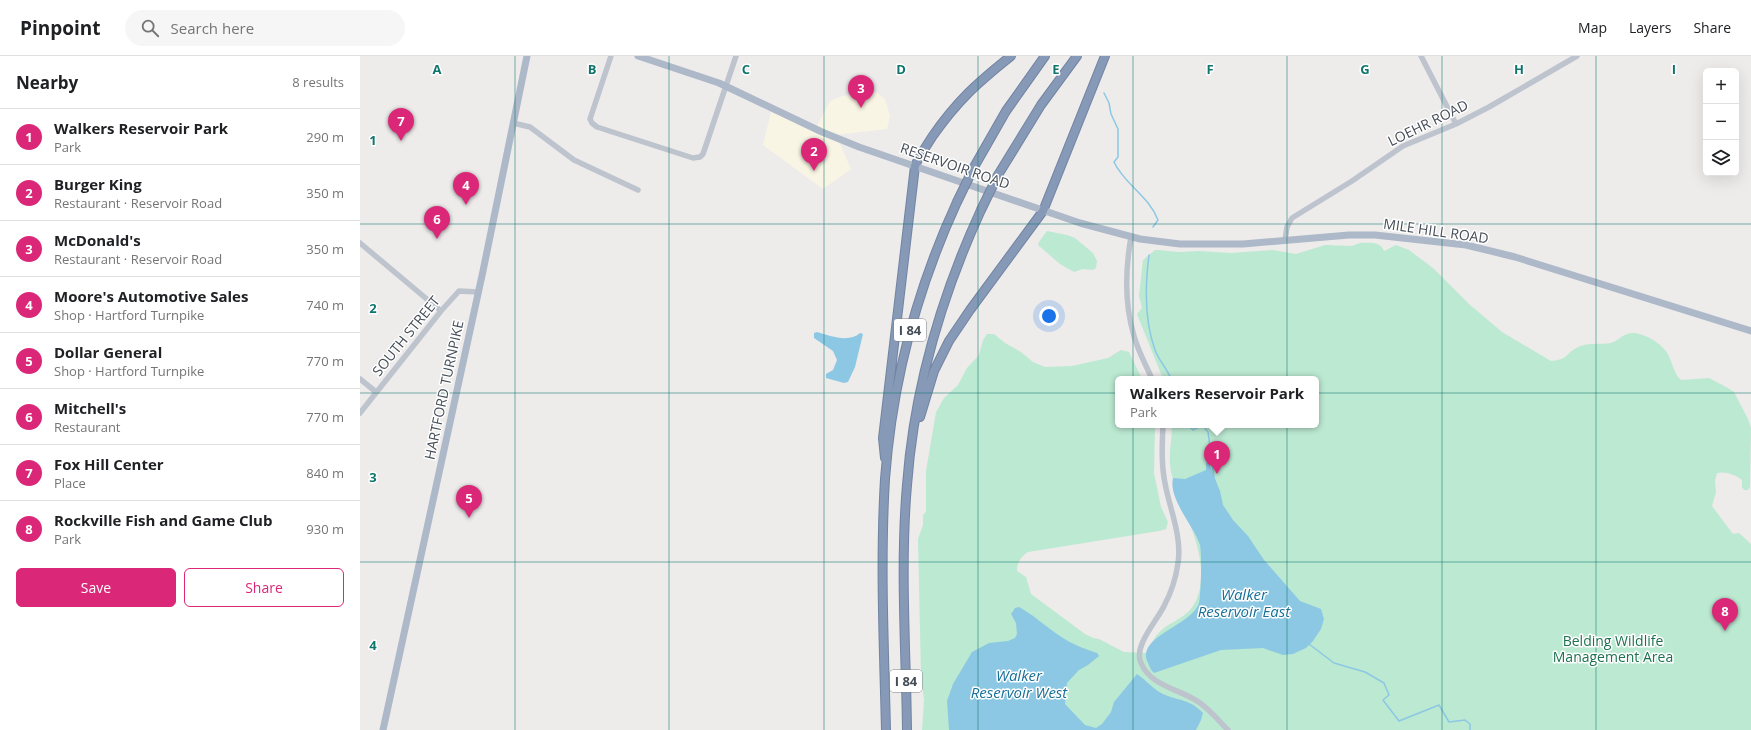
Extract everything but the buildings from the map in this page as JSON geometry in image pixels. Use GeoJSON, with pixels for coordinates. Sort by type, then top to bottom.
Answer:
{"type":"FeatureCollection","features":[{"type":"Feature","properties":{"kind":"highway"},"geometry":{"type":"LineString","coordinates":[[887,465],[883,450],[883,438],[915,166],[919,156],[958,103],[976,84],[1011,56]]}},
{"type":"Feature","properties":{"kind":"highway","name":"I 84"},"geometry":{"type":"LineString","coordinates":[[886,730],[883,539],[887,465],[896,394],[909,333],[930,268],[957,202],[974,167],[1013,101],[1045,56]]}},
{"type":"Feature","properties":{"kind":"highway","name":"I 84"},"geometry":{"type":"LineString","coordinates":[[907,730],[905,527],[908,474],[914,426],[927,361],[939,316],[957,266],[998,175],[1034,115],[1076,56]]}},
{"type":"Feature","properties":{"kind":"highway"},"geometry":{"type":"LineString","coordinates":[[914,426],[922,412],[934,371],[949,340],[1043,211],[1105,56]]}},
{"type":"Feature","properties":{"kind":"main road","name":"HARTFORD TURNPIKE"},"geometry":{"type":"LineString","coordinates":[[384,730],[527,56]]}},
{"type":"Feature","properties":{"kind":"main road","name":"RESERVOIR ROAD"},"geometry":{"type":"LineString","coordinates":[[638,56],[727,86],[839,139],[1043,211],[1091,227],[1131,237]]}},
{"type":"Feature","properties":{"kind":"main road","name":"MILE HILL ROAD"},"geometry":{"type":"LineString","coordinates":[[1131,237],[1168,243],[1206,245],[1243,244],[1348,235],[1375,235],[1466,245],[1515,257],[1751,331]]}},
{"type":"Feature","properties":{"kind":"street"},"geometry":{"type":"LineString","coordinates":[[611,56],[590,119],[592,123],[597,127],[693,158],[700,157],[703,154],[736,56]]}},
{"type":"Feature","properties":{"kind":"street"},"geometry":{"type":"LineString","coordinates":[[1420,56],[1456,124]]}},
{"type":"Feature","properties":{"kind":"street","name":"LOEHR ROAD"},"geometry":{"type":"LineString","coordinates":[[1285,240],[1287,227],[1292,218],[1352,181],[1403,146],[1456,124],[1489,107],[1577,56]]}},
{"type":"Feature","properties":{"kind":"street"},"geometry":{"type":"LineString","coordinates":[[514,123],[530,127],[574,160],[638,190]]}},
{"type":"Feature","properties":{"kind":"street"},"geometry":{"type":"LineString","coordinates":[[1131,237],[1127,260],[1126,288],[1129,312],[1133,336],[1151,376]]}},
{"type":"Feature","properties":{"kind":"street"},"geometry":{"type":"LineString","coordinates":[[360,243],[441,311]]}},
{"type":"Feature","properties":{"kind":"street","name":"SOUTH STREET"},"geometry":{"type":"LineString","coordinates":[[360,413],[441,311],[459,291],[466,290],[478,292]]}},
{"type":"Feature","properties":{"kind":"street"},"geometry":{"type":"LineString","coordinates":[[360,378],[376,392]]}},
{"type":"Feature","properties":{"kind":"street"},"geometry":{"type":"LineString","coordinates":[[1163,428],[1161,445],[1162,467],[1179,550],[1178,562],[1169,596],[1140,649],[1140,661],[1150,676],[1157,682],[1190,696],[1201,704],[1228,730]]}},
{"type":"Feature","properties":{"kind":"shaded area"},"geometry":{"type":"Polygon","coordinates":[[[876,92],[885,99],[890,116],[887,129],[836,135],[851,169],[823,189],[763,145],[771,112],[815,130],[830,101],[842,96],[876,92]]]}},
{"type":"Feature","properties":{"kind":"green space"},"geometry":{"type":"Polygon","coordinates":[[[1047,231],[1075,238],[1093,253],[1097,261],[1096,268],[1093,270],[1083,269],[1074,272],[1060,264],[1038,245],[1047,231]]]}},
{"type":"Feature","properties":{"kind":"green space","name":"Belding Wildlife Management Area"},"geometry":{"type":"Polygon","coordinates":[[[1360,243],[1371,243],[1377,244],[1384,251],[1396,245],[1409,250],[1433,268],[1469,304],[1502,332],[1551,361],[1564,358],[1574,349],[1582,345],[1611,343],[1627,334],[1636,333],[1651,339],[1663,348],[1669,356],[1675,372],[1681,380],[1709,378],[1734,392],[1751,428],[1750,487],[1748,490],[1744,490],[1742,487],[1742,480],[1740,478],[1727,473],[1717,473],[1715,481],[1716,492],[1712,506],[1733,534],[1739,533],[1751,544],[1751,730],[922,730],[924,700],[921,676],[918,539],[923,525],[923,515],[926,512],[926,471],[936,412],[944,398],[958,385],[967,368],[979,355],[983,340],[987,334],[994,334],[1033,362],[1045,367],[1072,366],[1108,358],[1121,350],[1129,352],[1141,376],[1115,376],[1115,428],[1155,428],[1154,473],[1161,507],[1168,522],[1166,529],[1028,552],[1020,560],[1017,566],[1017,571],[1026,577],[1031,594],[1085,634],[1099,639],[1124,652],[1148,653],[1158,633],[1191,609],[1197,598],[1201,583],[1199,552],[1189,520],[1172,476],[1170,456],[1172,428],[1319,428],[1319,376],[1162,376],[1137,314],[1142,308],[1139,296],[1143,260],[1155,250],[1231,253],[1273,250],[1296,254],[1325,245],[1352,246],[1360,243]]]}},
{"type":"Feature","properties":{"kind":"water"},"geometry":{"type":"Polygon","coordinates":[[[817,332],[839,338],[850,338],[860,333],[863,334],[855,367],[848,382],[844,383],[826,378],[826,374],[833,370],[837,360],[833,351],[814,338],[814,333],[817,332]]]}},
{"type":"Feature","properties":{"kind":"water","name":"Walker Reservoir East"},"geometry":{"type":"Polygon","coordinates":[[[1208,461],[1220,491],[1223,505],[1233,520],[1248,536],[1264,560],[1300,601],[1321,609],[1324,619],[1321,629],[1313,641],[1306,648],[1293,654],[1283,655],[1263,648],[1221,650],[1154,673],[1148,663],[1146,654],[1149,646],[1156,638],[1187,618],[1195,611],[1200,598],[1200,545],[1174,495],[1172,486],[1173,478],[1185,479],[1206,470],[1206,463],[1208,461]]]}},
{"type":"Feature","properties":{"kind":"water","name":"Walker Reservoir West"},"geometry":{"type":"Polygon","coordinates":[[[1019,607],[1064,639],[1097,653],[1099,656],[1079,670],[1067,683],[1065,704],[1085,725],[1096,728],[1102,724],[1111,712],[1114,702],[1137,674],[1160,692],[1194,705],[1198,708],[1203,713],[1196,730],[949,730],[947,701],[953,684],[972,652],[989,643],[1008,641],[1015,638],[1017,634],[1016,623],[1011,614],[1015,608],[1019,607]]]}},
{"type":"Feature","properties":{"kind":"waterway"},"geometry":{"type":"LineString","coordinates":[[1104,93],[1118,129],[1118,157],[1114,162],[1118,170],[1143,197],[1154,212],[1158,220],[1153,227]]}},
{"type":"Feature","properties":{"kind":"waterway"},"geometry":{"type":"LineString","coordinates":[[1149,255],[1146,303],[1151,339],[1155,350],[1170,376]]}},
{"type":"Feature","properties":{"kind":"waterway"},"geometry":{"type":"LineString","coordinates":[[1191,428],[1193,430],[1196,428]]}},
{"type":"Feature","properties":{"kind":"waterway"},"geometry":{"type":"LineString","coordinates":[[1205,428],[1208,432],[1214,477]]}},
{"type":"Feature","properties":{"kind":"waterway"},"geometry":{"type":"LineString","coordinates":[[1309,644],[1334,663],[1365,672],[1384,683],[1389,695],[1383,700],[1399,721],[1439,705],[1449,722],[1465,720],[1470,724],[1470,730]]}},
{"type":"Feature","properties":{"kind":"place","name":"McDonald's"},"geometry":{"type":"Point","coordinates":[861,108]}},
{"type":"Feature","properties":{"kind":"place","name":"Fox Hill Center"},"geometry":{"type":"Point","coordinates":[401,141]}},
{"type":"Feature","properties":{"kind":"place","name":"Burger King"},"geometry":{"type":"Point","coordinates":[814,171]}},
{"type":"Feature","properties":{"kind":"place","name":"Moore's Automotive Sales"},"geometry":{"type":"Point","coordinates":[466,205]}},
{"type":"Feature","properties":{"kind":"place","name":"Mitchell's"},"geometry":{"type":"Point","coordinates":[437,239]}},
{"type":"Feature","properties":{"kind":"place","name":"Walkers Reservoir Park"},"geometry":{"type":"Point","coordinates":[1217,474]}},
{"type":"Feature","properties":{"kind":"place","name":"Dollar General"},"geometry":{"type":"Point","coordinates":[469,518]}},
{"type":"Feature","properties":{"kind":"place","name":"Rockville Fish and Game Club"},"geometry":{"type":"Point","coordinates":[1725,631]}}]}
